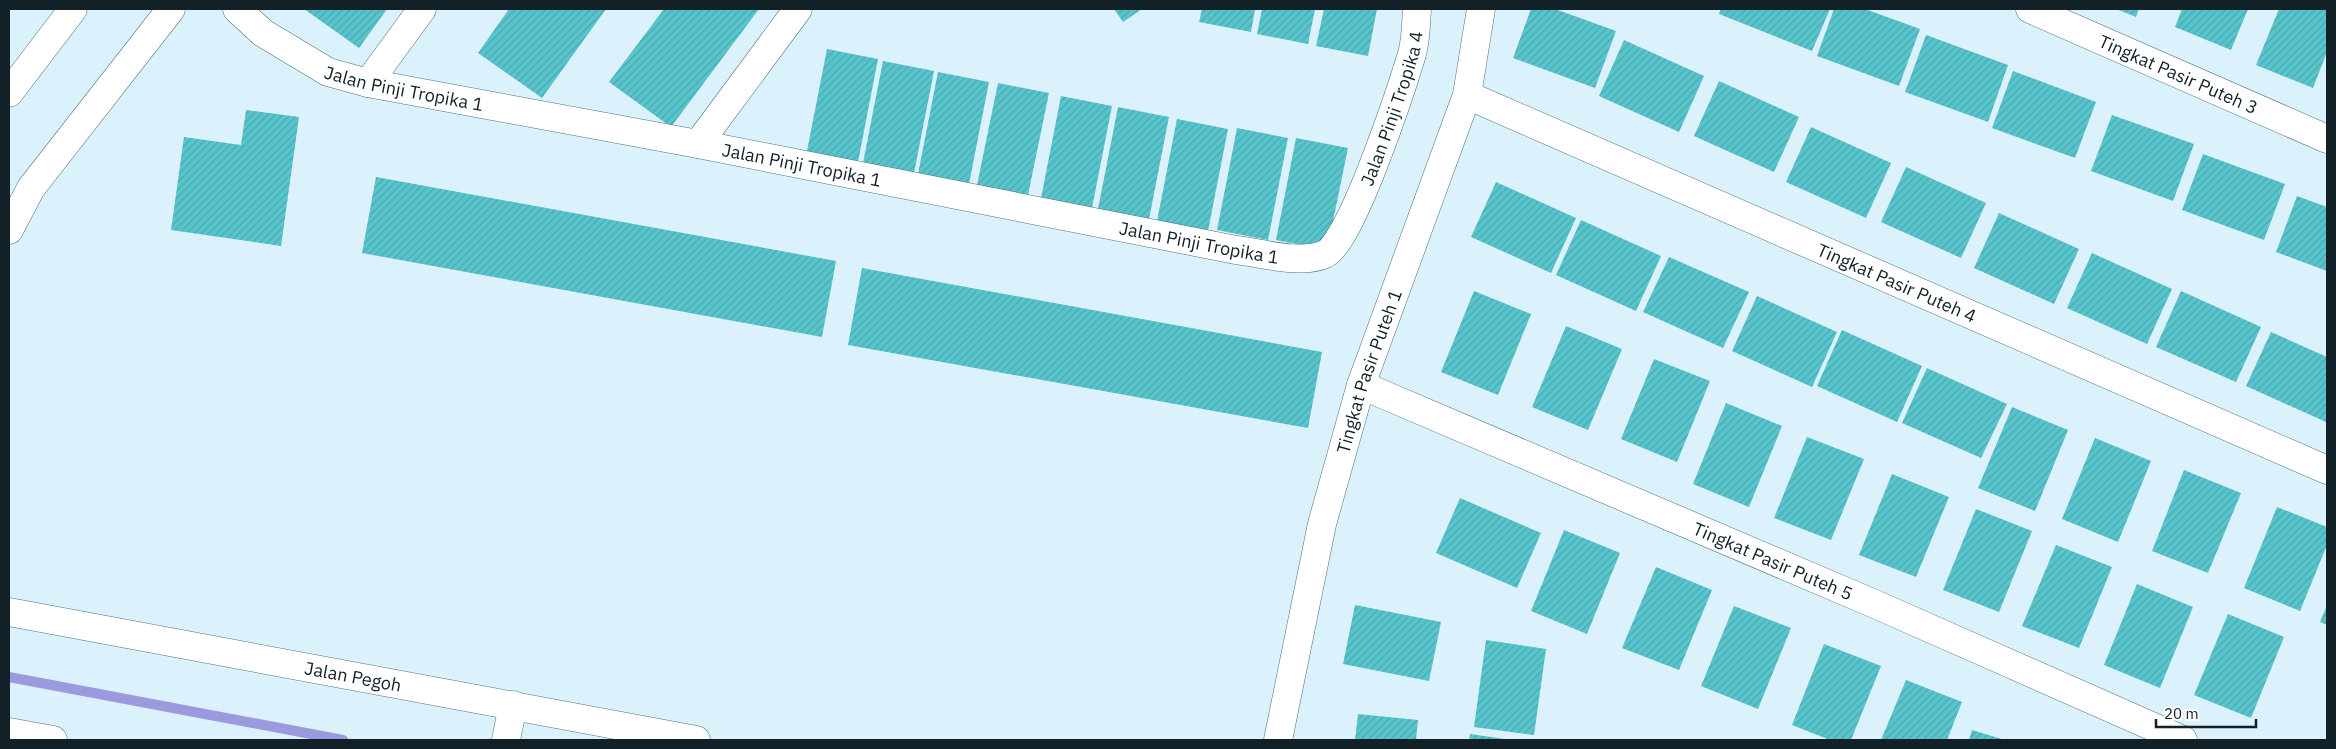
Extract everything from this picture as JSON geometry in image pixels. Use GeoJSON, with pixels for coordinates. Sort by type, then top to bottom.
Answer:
{"type":"FeatureCollection","features":[{"type":"Feature","properties":{"kind":"street"},"geometry":{"type":"LineString","coordinates":[[9,93],[73,9]]}},
{"type":"Feature","properties":{"kind":"street"},"geometry":{"type":"LineString","coordinates":[[9,230],[30,188],[171,9]]}},
{"type":"Feature","properties":{"kind":"street","name":"Jalan Pinji Tropika 1"},"geometry":{"type":"LineString","coordinates":[[237,9],[263,33],[328,72],[368,83],[698,144],[1236,250],[1310,260],[1328,254],[1344,233],[1358,206]]}},
{"type":"Feature","properties":{"kind":"street"},"geometry":{"type":"LineString","coordinates":[[368,83],[422,9]]}},
{"type":"Feature","properties":{"kind":"street"},"geometry":{"type":"LineString","coordinates":[[698,144],[798,9]]}},
{"type":"Feature","properties":{"kind":"street","name":"Jalan Pinji Tropika 4"},"geometry":{"type":"LineString","coordinates":[[1358,206],[1413,52],[1417,9]]}},
{"type":"Feature","properties":{"kind":"street","name":"Tingkat Pasir Puteh 1"},"geometry":{"type":"LineString","coordinates":[[1278,740],[1322,524],[1361,385],[1467,95],[1480,9]]}},
{"type":"Feature","properties":{"kind":"street","name":"Tingkat Pasir Puteh 3"},"geometry":{"type":"LineString","coordinates":[[2030,9],[2327,139]]}},
{"type":"Feature","properties":{"kind":"street","name":"Tingkat Pasir Puteh 4"},"geometry":{"type":"LineString","coordinates":[[1467,95],[2327,470]]}},
{"type":"Feature","properties":{"kind":"street","name":"Tingkat Pasir Puteh 5"},"geometry":{"type":"LineString","coordinates":[[1361,385],[1877,605],[2182,740]]}},
{"type":"Feature","properties":{"kind":"street","name":"Jalan Pegoh"},"geometry":{"type":"LineString","coordinates":[[9,612],[696,740]]}},
{"type":"Feature","properties":{"kind":"street"},"geometry":{"type":"LineString","coordinates":[[506,740],[513,705]]}},
{"type":"Feature","properties":{"kind":"street"},"geometry":{"type":"LineString","coordinates":[[9,732],[53,740]]}},
{"type":"Feature","properties":{"kind":"building"},"geometry":{"type":"Polygon","coordinates":[[[304,9],[387,9],[359,48],[304,9]]]}},
{"type":"Feature","properties":{"kind":"building"},"geometry":{"type":"Polygon","coordinates":[[[509,9],[606,9],[542,98],[478,53],[509,9]]]}},
{"type":"Feature","properties":{"kind":"building"},"geometry":{"type":"Polygon","coordinates":[[[664,9],[759,9],[671,127],[609,82],[664,9]]]}},
{"type":"Feature","properties":{"kind":"building"},"geometry":{"type":"Polygon","coordinates":[[[1114,9],[1142,9],[1123,22],[1114,9]]]}},
{"type":"Feature","properties":{"kind":"building"},"geometry":{"type":"Polygon","coordinates":[[[1202,9],[1255,9],[1251,32],[1199,22],[1202,9]]]}},
{"type":"Feature","properties":{"kind":"building"},"geometry":{"type":"Polygon","coordinates":[[[1262,9],[1315,9],[1308,44],[1257,34],[1262,9]]]}},
{"type":"Feature","properties":{"kind":"building"},"geometry":{"type":"Polygon","coordinates":[[[1324,9],[1377,9],[1368,56],[1316,46],[1324,9]]]}},
{"type":"Feature","properties":{"kind":"building"},"geometry":{"type":"Polygon","coordinates":[[[1531,9],[1555,9],[1616,31],[1595,88],[1513,58],[1531,9]]]}},
{"type":"Feature","properties":{"kind":"building"},"geometry":{"type":"Polygon","coordinates":[[[1721,9],[1830,9],[1812,51],[1719,14],[1721,9]]]}},
{"type":"Feature","properties":{"kind":"building"},"geometry":{"type":"Polygon","coordinates":[[[1834,9],[1865,9],[1920,29],[1899,86],[1817,56],[1834,9]]]}},
{"type":"Feature","properties":{"kind":"building"},"geometry":{"type":"Polygon","coordinates":[[[2116,9],[2139,9],[2136,17],[2116,9]]]}},
{"type":"Feature","properties":{"kind":"building"},"geometry":{"type":"Polygon","coordinates":[[[2182,9],[2248,9],[2231,50],[2175,27],[2182,9]]]}},
{"type":"Feature","properties":{"kind":"building"},"geometry":{"type":"Polygon","coordinates":[[[2279,9],[2327,9],[2327,52],[2313,88],[2256,65],[2279,9]]]}},
{"type":"Feature","properties":{"kind":"building"},"geometry":{"type":"Polygon","coordinates":[[[1926,35],[2008,65],[1988,122],[1905,92],[1926,35]]]}},
{"type":"Feature","properties":{"kind":"building"},"geometry":{"type":"Polygon","coordinates":[[[1624,40],[1704,76],[1679,132],[1599,96],[1624,40]]]}},
{"type":"Feature","properties":{"kind":"building"},"geometry":{"type":"Polygon","coordinates":[[[827,49],[878,59],[858,162],[807,151],[827,49]]]}},
{"type":"Feature","properties":{"kind":"building"},"geometry":{"type":"Polygon","coordinates":[[[883,61],[934,71],[914,173],[863,163],[883,61]]]}},
{"type":"Feature","properties":{"kind":"building"},"geometry":{"type":"Polygon","coordinates":[[[2013,71],[2096,102],[2075,158],[1992,128],[2013,71]]]}},
{"type":"Feature","properties":{"kind":"building"},"geometry":{"type":"Polygon","coordinates":[[[938,72],[989,82],[969,184],[918,174],[938,72]]]}},
{"type":"Feature","properties":{"kind":"building"},"geometry":{"type":"Polygon","coordinates":[[[1719,81],[1799,117],[1774,172],[1694,136],[1719,81]]]}},
{"type":"Feature","properties":{"kind":"building"},"geometry":{"type":"Polygon","coordinates":[[[998,83],[1049,93],[1028,195],[977,185],[998,83]]]}},
{"type":"Feature","properties":{"kind":"building"},"geometry":{"type":"Polygon","coordinates":[[[1061,96],[1112,106],[1092,208],[1041,198],[1061,96]]]}},
{"type":"Feature","properties":{"kind":"building"},"geometry":{"type":"Polygon","coordinates":[[[1118,107],[1169,117],[1149,219],[1098,209],[1118,107]]]}},
{"type":"Feature","properties":{"kind":"building"},"geometry":{"type":"Polygon","coordinates":[[[246,110],[299,117],[281,246],[171,230],[184,137],[241,145],[246,110]]]}},
{"type":"Feature","properties":{"kind":"building"},"geometry":{"type":"Polygon","coordinates":[[[2112,115],[2194,144],[2173,201],[2091,171],[2112,115]]]}},
{"type":"Feature","properties":{"kind":"building"},"geometry":{"type":"Polygon","coordinates":[[[1177,119],[1228,129],[1208,231],[1157,221],[1177,119]]]}},
{"type":"Feature","properties":{"kind":"building"},"geometry":{"type":"Polygon","coordinates":[[[1811,127],[1891,163],[1866,218],[1786,182],[1811,127]]]}},
{"type":"Feature","properties":{"kind":"building"},"geometry":{"type":"Polygon","coordinates":[[[1237,128],[1288,138],[1268,240],[1217,230],[1237,128]]]}},
{"type":"Feature","properties":{"kind":"building"},"geometry":{"type":"Polygon","coordinates":[[[1296,138],[1348,148],[1327,250],[1276,240],[1296,138]]]}},
{"type":"Feature","properties":{"kind":"building"},"geometry":{"type":"Polygon","coordinates":[[[2203,154],[2285,184],[2264,240],[2182,210],[2203,154]]]}},
{"type":"Feature","properties":{"kind":"building"},"geometry":{"type":"Polygon","coordinates":[[[1906,167],[1986,203],[1961,258],[1881,222],[1906,167]]]}},
{"type":"Feature","properties":{"kind":"building"},"geometry":{"type":"Polygon","coordinates":[[[376,177],[836,261],[822,337],[362,253],[376,177]]]}},
{"type":"Feature","properties":{"kind":"building"},"geometry":{"type":"Polygon","coordinates":[[[1496,182],[1576,218],[1551,273],[1471,237],[1496,182]]]}},
{"type":"Feature","properties":{"kind":"building"},"geometry":{"type":"Polygon","coordinates":[[[2297,196],[2327,207],[2327,271],[2276,252],[2297,196]]]}},
{"type":"Feature","properties":{"kind":"building"},"geometry":{"type":"Polygon","coordinates":[[[1999,213],[2079,249],[2054,304],[1974,268],[1999,213]]]}},
{"type":"Feature","properties":{"kind":"building"},"geometry":{"type":"Polygon","coordinates":[[[1581,220],[1661,256],[1636,311],[1556,275],[1581,220]]]}},
{"type":"Feature","properties":{"kind":"building"},"geometry":{"type":"Polygon","coordinates":[[[2092,253],[2172,289],[2147,344],[2067,308],[2092,253]]]}},
{"type":"Feature","properties":{"kind":"building"},"geometry":{"type":"Polygon","coordinates":[[[1669,257],[1749,292],[1723,348],[1643,312],[1669,257]]]}},
{"type":"Feature","properties":{"kind":"building"},"geometry":{"type":"Polygon","coordinates":[[[862,268],[1322,352],[1308,428],[848,345],[862,268]]]}},
{"type":"Feature","properties":{"kind":"building"},"geometry":{"type":"Polygon","coordinates":[[[1474,291],[1531,314],[1498,395],[1441,372],[1474,291]]]}},
{"type":"Feature","properties":{"kind":"building"},"geometry":{"type":"Polygon","coordinates":[[[2181,291],[2261,327],[2236,382],[2156,347],[2181,291]]]}},
{"type":"Feature","properties":{"kind":"building"},"geometry":{"type":"Polygon","coordinates":[[[1757,296],[1837,332],[1812,387],[1732,351],[1757,296]]]}},
{"type":"Feature","properties":{"kind":"building"},"geometry":{"type":"Polygon","coordinates":[[[1566,326],[1622,349],[1588,430],[1532,407],[1566,326]]]}},
{"type":"Feature","properties":{"kind":"building"},"geometry":{"type":"Polygon","coordinates":[[[1842,330],[1922,366],[1897,422],[1817,386],[1842,330]]]}},
{"type":"Feature","properties":{"kind":"building"},"geometry":{"type":"Polygon","coordinates":[[[2271,332],[2327,357],[2326,422],[2246,386],[2271,332]]]}},
{"type":"Feature","properties":{"kind":"building"},"geometry":{"type":"Polygon","coordinates":[[[1654,359],[1710,381],[1677,462],[1621,439],[1654,359]]]}},
{"type":"Feature","properties":{"kind":"building"},"geometry":{"type":"Polygon","coordinates":[[[1927,368],[2007,404],[1981,458],[1902,423],[1927,368]]]}},
{"type":"Feature","properties":{"kind":"building"},"geometry":{"type":"Polygon","coordinates":[[[1726,403],[1782,426],[1749,507],[1693,484],[1726,403]]]}},
{"type":"Feature","properties":{"kind":"building"},"geometry":{"type":"Polygon","coordinates":[[[2012,407],[2068,430],[2035,511],[1978,488],[2012,407]]]}},
{"type":"Feature","properties":{"kind":"building"},"geometry":{"type":"Polygon","coordinates":[[[1807,437],[1864,459],[1831,540],[1774,518],[1807,437]]]}},
{"type":"Feature","properties":{"kind":"building"},"geometry":{"type":"Polygon","coordinates":[[[2095,438],[2151,461],[2118,542],[2062,519],[2095,438]]]}},
{"type":"Feature","properties":{"kind":"building"},"geometry":{"type":"Polygon","coordinates":[[[2184,470],[2241,493],[2208,573],[2152,551],[2184,470]]]}},
{"type":"Feature","properties":{"kind":"building"},"geometry":{"type":"Polygon","coordinates":[[[1892,474],[1949,497],[1916,577],[1859,555],[1892,474]]]}},
{"type":"Feature","properties":{"kind":"building"},"geometry":{"type":"Polygon","coordinates":[[[1460,498],[1541,533],[1517,588],[1436,553],[1460,498]]]}},
{"type":"Feature","properties":{"kind":"building"},"geometry":{"type":"Polygon","coordinates":[[[2277,507],[2327,527],[2327,545],[2300,611],[2244,588],[2277,507]]]}},
{"type":"Feature","properties":{"kind":"building"},"geometry":{"type":"Polygon","coordinates":[[[1976,509],[2032,531],[1999,612],[1943,590],[1976,509]]]}},
{"type":"Feature","properties":{"kind":"building"},"geometry":{"type":"Polygon","coordinates":[[[1564,530],[1620,553],[1587,634],[1531,611],[1564,530]]]}},
{"type":"Feature","properties":{"kind":"building"},"geometry":{"type":"Polygon","coordinates":[[[2056,545],[2112,567],[2079,648],[2022,626],[2056,545]]]}},
{"type":"Feature","properties":{"kind":"building"},"geometry":{"type":"Polygon","coordinates":[[[1656,567],[1712,590],[1679,670],[1622,648],[1656,567]]]}},
{"type":"Feature","properties":{"kind":"building"},"geometry":{"type":"Polygon","coordinates":[[[2137,584],[2193,607],[2160,688],[2104,665],[2137,584]]]}},
{"type":"Feature","properties":{"kind":"building"},"geometry":{"type":"Polygon","coordinates":[[[1355,605],[1441,622],[1429,681],[1343,664],[1355,605]]]}},
{"type":"Feature","properties":{"kind":"building"},"geometry":{"type":"Polygon","coordinates":[[[2327,605],[2327,625],[2320,622],[2327,605]]]}},
{"type":"Feature","properties":{"kind":"building"},"geometry":{"type":"Polygon","coordinates":[[[1734,606],[1791,628],[1758,709],[1701,686],[1734,606]]]}},
{"type":"Feature","properties":{"kind":"building"},"geometry":{"type":"Polygon","coordinates":[[[2228,614],[2284,637],[2251,718],[2194,695],[2228,614]]]}},
{"type":"Feature","properties":{"kind":"building"},"geometry":{"type":"Polygon","coordinates":[[[1486,640],[1546,649],[1534,735],[1474,727],[1486,640]]]}},
{"type":"Feature","properties":{"kind":"building"},"geometry":{"type":"Polygon","coordinates":[[[1824,644],[1881,666],[1851,740],[1830,740],[1792,725],[1824,644]]]}},
{"type":"Feature","properties":{"kind":"building"},"geometry":{"type":"Polygon","coordinates":[[[1906,680],[1962,702],[1947,740],[1881,740],[1906,680]]]}},
{"type":"Feature","properties":{"kind":"building"},"geometry":{"type":"Polygon","coordinates":[[[1358,714],[1418,720],[1416,740],[1355,740],[1358,714]]]}},
{"type":"Feature","properties":{"kind":"building"},"geometry":{"type":"Polygon","coordinates":[[[1972,730],[2005,740],[1969,740],[1972,730]]]}},
{"type":"Feature","properties":{"kind":"building"},"geometry":{"type":"Polygon","coordinates":[[[1470,734],[1505,739],[1505,740],[1469,740],[1470,734]]]}},
{"type":"Feature","properties":{"kind":"waterway"},"geometry":{"type":"LineString","coordinates":[[9,677],[343,740]]}}]}
